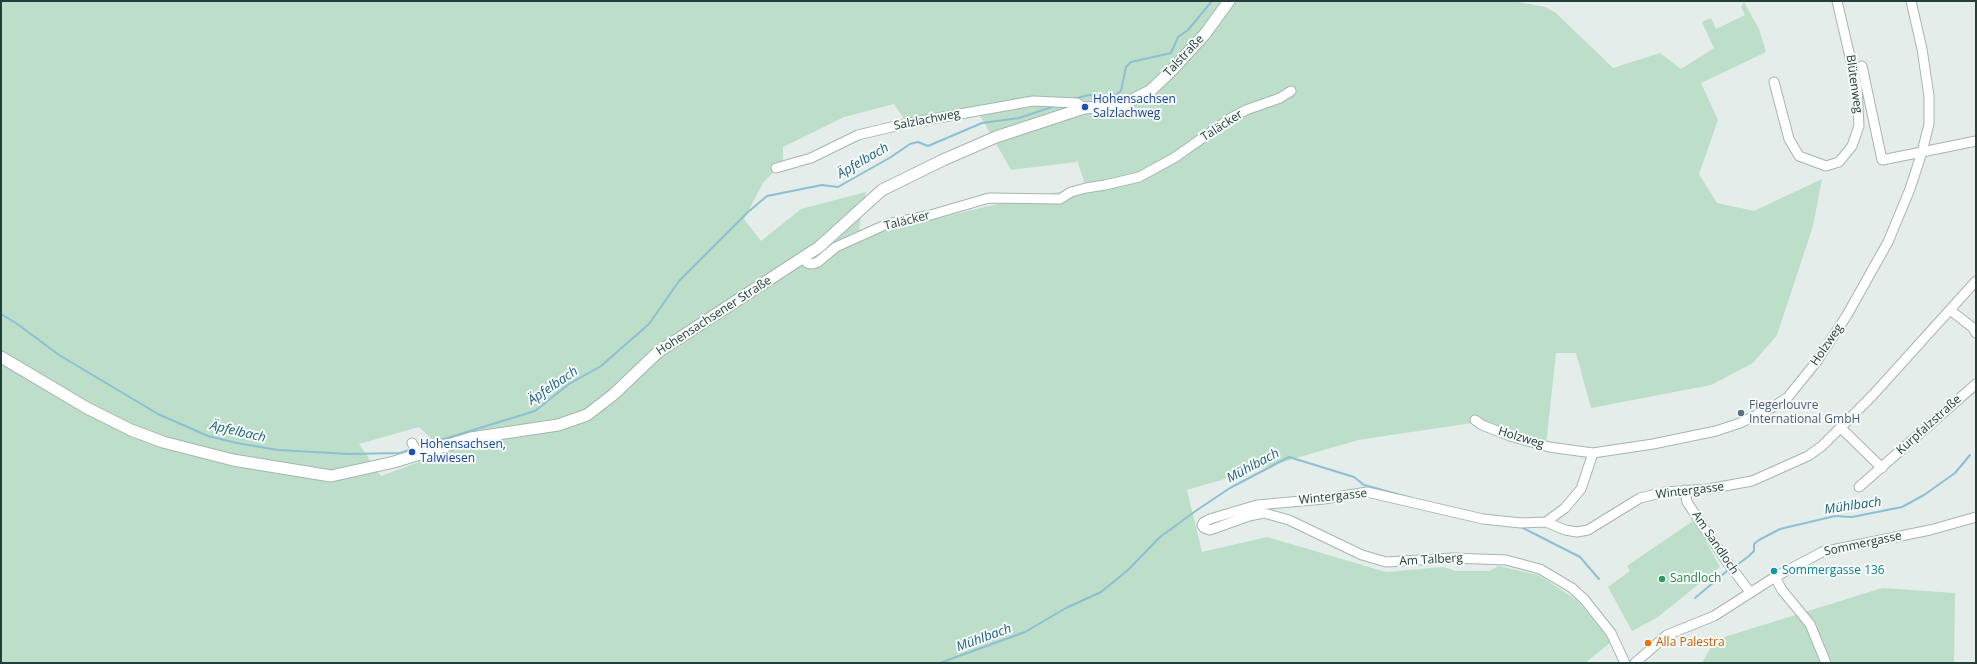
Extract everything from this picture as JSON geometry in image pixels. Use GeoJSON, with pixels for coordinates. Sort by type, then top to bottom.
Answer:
{"type":"FeatureCollection","features":[{"type":"Feature","properties":{"kind":"street","name":"Talstraße"},"geometry":{"type":"LineString","coordinates":[[1084,108],[1120,106],[1150,91],[1172,70],[1205,34],[1229,1]]}},
{"type":"Feature","properties":{"kind":"street","name":"Blütenweg"},"geometry":{"type":"LineString","coordinates":[[1774,82],[1789,139],[1799,156],[1826,166],[1839,162],[1852,146],[1859,126],[1857,87],[1837,1]]}},
{"type":"Feature","properties":{"kind":"street","name":"Holzweg"},"geometry":{"type":"LineString","coordinates":[[1475,420],[1482,425],[1510,436],[1549,447],[1593,453],[1653,444],[1716,431],[1747,420],[1773,407],[1788,397],[1817,362],[1851,309],[1888,242],[1910,189],[1922,152],[1928,124],[1929,96],[1922,49],[1911,1]]}},
{"type":"Feature","properties":{"kind":"street"},"geometry":{"type":"LineString","coordinates":[[1862,66],[1882,160],[1976,141]]}},
{"type":"Feature","properties":{"kind":"street","name":"Taläcker"},"geometry":{"type":"LineString","coordinates":[[804,257],[807,263],[812,264],[818,262],[836,247],[887,224],[927,216],[989,198],[1060,199],[1071,192],[1139,176],[1174,158],[1231,118],[1246,110],[1280,98],[1291,91]]}},
{"type":"Feature","properties":{"kind":"street","name":"Salzlachweg"},"geometry":{"type":"LineString","coordinates":[[776,168],[811,158],[858,135],[904,124],[1033,101],[1077,103],[1084,108]]}},
{"type":"Feature","properties":{"kind":"street"},"geometry":{"type":"LineString","coordinates":[[804,257],[819,247],[882,190],[943,160],[996,137],[1084,108]]}},
{"type":"Feature","properties":{"kind":"street","name":"Hohensachsener Straße"},"geometry":{"type":"LineString","coordinates":[[1,357],[22,368],[49,387],[131,430],[163,442],[234,460],[330,476],[380,465],[471,438],[558,425],[587,415],[614,394],[658,352],[804,257]]}},
{"type":"Feature","properties":{"kind":"street","name":"Wintergasse"},"geometry":{"type":"LineString","coordinates":[[1204,528],[1202,525],[1204,522],[1210,519],[1257,505],[1324,500],[1367,492],[1483,519],[1521,523],[1546,522],[1566,530],[1577,532],[1588,530],[1640,498],[1665,492],[1733,485],[1756,480],[1808,456],[1822,446],[1841,428],[1976,281]]}},
{"type":"Feature","properties":{"kind":"street"},"geometry":{"type":"LineString","coordinates":[[1950,310],[1975,328]]}},
{"type":"Feature","properties":{"kind":"street","name":"Kurpfalzstraße"},"geometry":{"type":"LineString","coordinates":[[1859,487],[1976,384]]}},
{"type":"Feature","properties":{"kind":"street"},"geometry":{"type":"LineString","coordinates":[[1841,428],[1882,468]]}},
{"type":"Feature","properties":{"kind":"street"},"geometry":{"type":"LineString","coordinates":[[412,443],[418,454]]}},
{"type":"Feature","properties":{"kind":"street"},"geometry":{"type":"LineString","coordinates":[[1546,522],[1565,508],[1581,489],[1593,453]]}},
{"type":"Feature","properties":{"kind":"street","name":"Am Sandloch"},"geometry":{"type":"LineString","coordinates":[[1685,490],[1687,502],[1727,562],[1750,592]]}},
{"type":"Feature","properties":{"kind":"street","name":"Am Talberg"},"geometry":{"type":"LineString","coordinates":[[1204,528],[1210,530],[1218,528],[1249,516],[1264,513],[1289,520],[1362,555],[1386,562],[1468,558],[1506,560],[1540,569],[1572,588],[1584,599],[1612,633],[1625,663]]}},
{"type":"Feature","properties":{"kind":"street","name":"Sommergasse"},"geometry":{"type":"LineString","coordinates":[[1635,663],[1663,638],[1714,616],[1775,577],[1822,552],[1930,530],[1976,516]]}},
{"type":"Feature","properties":{"kind":"street"},"geometry":{"type":"LineString","coordinates":[[1775,577],[1782,590],[1810,624],[1826,663]]}},
{"type":"Feature","properties":{"kind":"green space"},"geometry":{"type":"Polygon","coordinates":[[[1,1],[1512,1],[1545,7],[1556,13],[1613,68],[1660,53],[1681,69],[1714,48],[1702,22],[1711,18],[1716,29],[1745,15],[1741,7],[1744,2],[1759,29],[1766,52],[1701,83],[1718,120],[1699,174],[1717,203],[1754,211],[1822,179],[1813,226],[1777,335],[1753,363],[1711,385],[1591,408],[1576,353],[1556,353],[1546,444],[1478,422],[1358,440],[1187,490],[1202,552],[1267,537],[1386,572],[1443,567],[1456,571],[1489,571],[1499,566],[1538,575],[1577,600],[1611,642],[1585,663],[1,663],[1,1]],[[894,104],[844,117],[783,147],[783,162],[763,183],[744,219],[761,241],[801,209],[866,192],[859,229],[875,233],[989,206],[1069,190],[1085,184],[1077,160],[1076,162],[1011,170],[977,110],[904,119],[894,104]],[[419,427],[359,444],[381,476],[438,455],[435,442],[419,427]]]}},
{"type":"Feature","properties":{"kind":"green space","name":"Sandloch"},"geometry":{"type":"Polygon","coordinates":[[[1694,520],[1720,567],[1658,617],[1632,631],[1608,587],[1630,571],[1627,566],[1694,520]]]}},
{"type":"Feature","properties":{"kind":"green space"},"geometry":{"type":"Polygon","coordinates":[[[1882,588],[1955,593],[1954,663],[1702,663],[1715,640],[1882,588]]]}},
{"type":"Feature","properties":{"kind":"waterway","name":"Äpfelbach"},"geometry":{"type":"LineString","coordinates":[[1073,99],[1089,95],[1108,96],[1117,94],[1121,91],[1126,67],[1131,62],[1171,53],[1178,37],[1188,30],[1212,1]]}},
{"type":"Feature","properties":{"kind":"waterway","name":"Äpfelbach"},"geometry":{"type":"LineString","coordinates":[[418,447],[535,411],[569,384],[601,366],[649,324],[679,281],[748,212],[767,196],[822,185],[838,187],[891,157],[910,144],[918,142],[928,146],[982,123],[1019,118],[1055,106]]}},
{"type":"Feature","properties":{"kind":"waterway","name":"Äpfelbach"},"geometry":{"type":"LineString","coordinates":[[1,314],[16,323],[59,355],[158,414],[208,436],[278,450],[349,454],[400,453],[412,449]]}},
{"type":"Feature","properties":{"kind":"waterway","name":"Mühlbach"},"geometry":{"type":"LineString","coordinates":[[1737,565],[1754,551],[1754,544],[1780,529],[1835,516],[1852,517],[1902,507],[1924,495],[1955,473],[1970,455]]}},
{"type":"Feature","properties":{"kind":"waterway","name":"Mühlbach"},"geometry":{"type":"LineString","coordinates":[[940,663],[1025,632],[1066,608],[1101,592],[1128,570],[1160,537],[1197,510],[1230,488],[1289,457],[1354,477],[1364,485],[1412,498]]}},
{"type":"Feature","properties":{"kind":"waterway","name":"Mühlbach"},"geometry":{"type":"LineString","coordinates":[[1521,527],[1580,557],[1599,579]]}},
{"type":"Feature","properties":{"kind":"waterway","name":"Mühlbach"},"geometry":{"type":"LineString","coordinates":[[1695,598],[1727,571]]}},
{"type":"Feature","properties":{"kind":"place","name":"Hohensachsen Salzlachweg"},"geometry":{"type":"Point","coordinates":[1085,107]}},
{"type":"Feature","properties":{"kind":"place","name":"Fiegerlouvre International GmbH"},"geometry":{"type":"Point","coordinates":[1741,413]}},
{"type":"Feature","properties":{"kind":"place","name":"Hohensachsen, Talwiesen"},"geometry":{"type":"Point","coordinates":[412,452]}},
{"type":"Feature","properties":{"kind":"place","name":"Sommergasse 136"},"geometry":{"type":"Point","coordinates":[1774,571]}},
{"type":"Feature","properties":{"kind":"place","name":"Sandloch"},"geometry":{"type":"Point","coordinates":[1662,579]}},
{"type":"Feature","properties":{"kind":"place","name":"Alla Palestra"},"geometry":{"type":"Point","coordinates":[1648,643]}}]}
